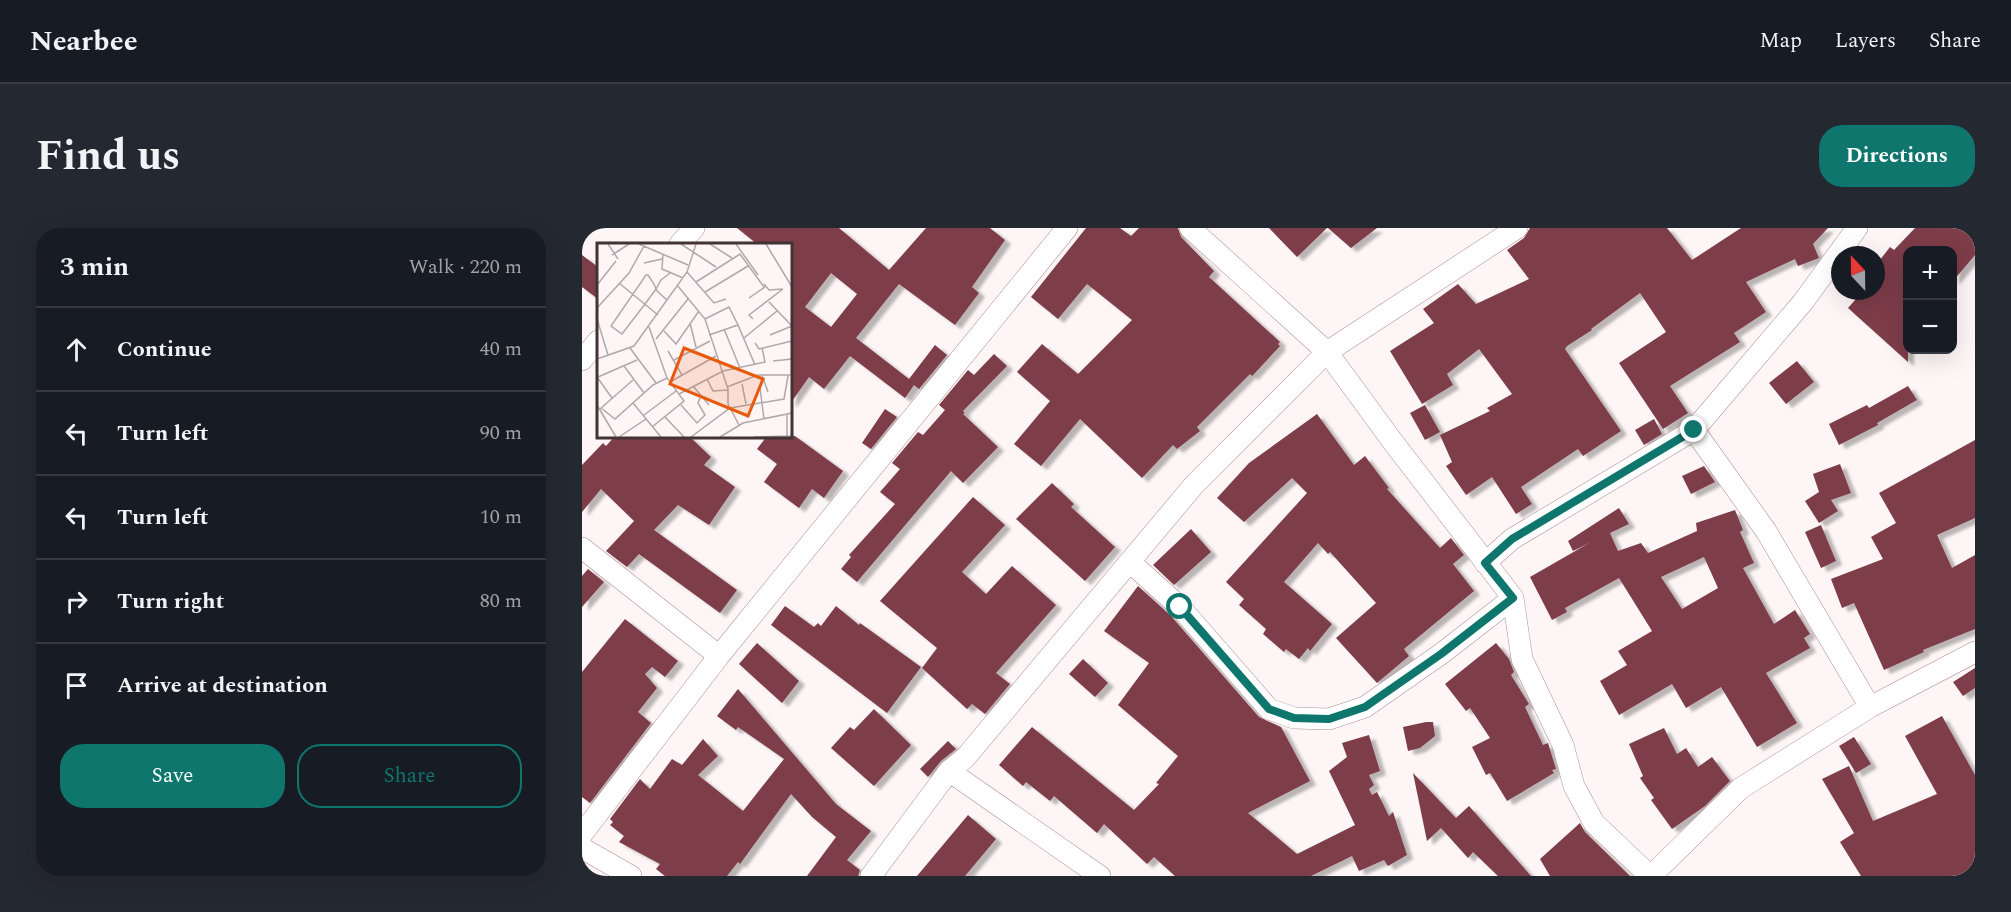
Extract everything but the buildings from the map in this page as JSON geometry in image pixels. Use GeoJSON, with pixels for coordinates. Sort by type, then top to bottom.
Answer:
{"type":"FeatureCollection","features":[{"type":"Feature","properties":{"kind":"street"},"geometry":{"type":"LineString","coordinates":[[681,243],[694,228]]}},
{"type":"Feature","properties":{"kind":"street"},"geometry":{"type":"LineString","coordinates":[[582,834],[719,656],[1067,228]]}},
{"type":"Feature","properties":{"kind":"street"},"geometry":{"type":"LineString","coordinates":[[1190,228],[1327,352],[1513,598],[1522,659],[1563,745],[1574,786],[1594,823],[1651,876],[1741,788],[1870,707],[1975,652]]}},
{"type":"Feature","properties":{"kind":"street"},"geometry":{"type":"LineString","coordinates":[[871,876],[949,771],[964,758],[1194,485],[1327,352],[1517,228]]}},
{"type":"Feature","properties":{"kind":"street"},"geometry":{"type":"LineString","coordinates":[[1485,563],[1512,539],[1694,430],[1803,302],[1857,228]]}},
{"type":"Feature","properties":{"kind":"street"},"geometry":{"type":"LineString","coordinates":[[582,360],[597,341]]}},
{"type":"Feature","properties":{"kind":"street"},"geometry":{"type":"LineString","coordinates":[[1694,430],[1766,531],[1870,707]]}},
{"type":"Feature","properties":{"kind":"street"},"geometry":{"type":"LineString","coordinates":[[582,548],[719,656]]}},
{"type":"Feature","properties":{"kind":"street"},"geometry":{"type":"LineString","coordinates":[[1131,562],[1180,607],[1269,709],[1294,718],[1329,719],[1365,707],[1441,654],[1513,598]]}},
{"type":"Feature","properties":{"kind":"street"},"geometry":{"type":"LineString","coordinates":[[949,771],[1100,876]]}},
{"type":"Feature","properties":{"kind":"street"},"geometry":{"type":"LineString","coordinates":[[582,848],[631,876]]}},
{"type":"Feature","properties":{"kind":"route"},"geometry":{"type":"LineString","coordinates":[[1180,607],[1269,709],[1294,718],[1329,719],[1365,707],[1441,654],[1513,598],[1485,563],[1512,539],[1694,430]]}}]}
